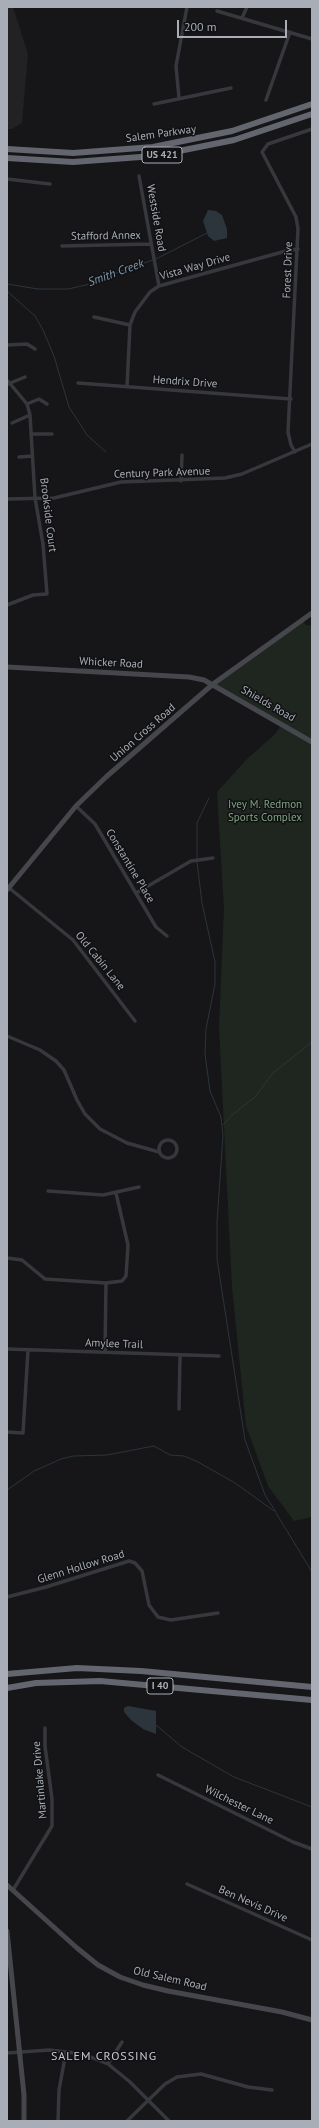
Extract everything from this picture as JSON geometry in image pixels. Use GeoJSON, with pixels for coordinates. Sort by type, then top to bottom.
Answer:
{"type":"FeatureCollection","features":[{"type":"Feature","properties":{"kind":"highway","name":"Salem Parkway"},"geometry":{"type":"LineString","coordinates":[[7,150],[73,153],[153,147],[232,131],[312,104]]}},
{"type":"Feature","properties":{"kind":"highway","name":"Salem Parkway"},"geometry":{"type":"LineString","coordinates":[[7,158],[73,162],[154,156],[234,140],[312,114]]}},
{"type":"Feature","properties":{"kind":"highway","name":"I 40"},"geometry":{"type":"LineString","coordinates":[[7,1674],[84,1668],[141,1671],[312,1687]]}},
{"type":"Feature","properties":{"kind":"highway","name":"I 40"},"geometry":{"type":"LineString","coordinates":[[7,1688],[36,1683],[100,1681],[312,1700]]}},
{"type":"Feature","properties":{"kind":"street"},"geometry":{"type":"LineString","coordinates":[[179,98],[176,66],[187,7]]}},
{"type":"Feature","properties":{"kind":"street"},"geometry":{"type":"LineString","coordinates":[[242,18],[248,7]]}},
{"type":"Feature","properties":{"kind":"street"},"geometry":{"type":"LineString","coordinates":[[216,11],[312,39]]}},
{"type":"Feature","properties":{"kind":"street"},"geometry":{"type":"LineString","coordinates":[[266,100],[290,32]]}},
{"type":"Feature","properties":{"kind":"street"},"geometry":{"type":"LineString","coordinates":[[154,104],[231,88]]}},
{"type":"Feature","properties":{"kind":"street","name":"Forest Drive"},"geometry":{"type":"LineString","coordinates":[[295,452],[289,438],[298,229],[296,217],[262,150],[268,144],[312,129]]}},
{"type":"Feature","properties":{"kind":"street","name":"Westside Road"},"geometry":{"type":"LineString","coordinates":[[139,176],[159,286]]}},
{"type":"Feature","properties":{"kind":"street"},"geometry":{"type":"LineString","coordinates":[[7,179],[50,184]]}},
{"type":"Feature","properties":{"kind":"street","name":"Stafford Annex"},"geometry":{"type":"LineString","coordinates":[[62,246],[151,244]]}},
{"type":"Feature","properties":{"kind":"street","name":"Vista Way Drive"},"geometry":{"type":"LineString","coordinates":[[127,386],[130,325],[134,312],[142,301],[159,286],[298,249]]}},
{"type":"Feature","properties":{"kind":"street"},"geometry":{"type":"LineString","coordinates":[[94,317],[130,325]]}},
{"type":"Feature","properties":{"kind":"street"},"geometry":{"type":"LineString","coordinates":[[7,345],[27,344],[35,349]]}},
{"type":"Feature","properties":{"kind":"street"},"geometry":{"type":"LineString","coordinates":[[8,382],[25,377]]}},
{"type":"Feature","properties":{"kind":"street","name":"Brookside Court"},"geometry":{"type":"LineString","coordinates":[[7,605],[33,595],[47,594],[43,544],[35,498],[30,415],[27,404],[8,382]]}},
{"type":"Feature","properties":{"kind":"street","name":"Hendrix Drive"},"geometry":{"type":"LineString","coordinates":[[78,383],[291,399]]}},
{"type":"Feature","properties":{"kind":"street"},"geometry":{"type":"LineString","coordinates":[[27,404],[39,399],[47,404]]}},
{"type":"Feature","properties":{"kind":"street"},"geometry":{"type":"LineString","coordinates":[[12,423],[30,415]]}},
{"type":"Feature","properties":{"kind":"street"},"geometry":{"type":"LineString","coordinates":[[31,434],[52,434]]}},
{"type":"Feature","properties":{"kind":"street","name":"Century Park Avenue"},"geometry":{"type":"LineString","coordinates":[[7,499],[54,498],[121,482],[181,481],[225,478],[242,474],[312,444]]}},
{"type":"Feature","properties":{"kind":"street"},"geometry":{"type":"LineString","coordinates":[[181,481],[182,455]]}},
{"type":"Feature","properties":{"kind":"street"},"geometry":{"type":"LineString","coordinates":[[19,457],[32,456]]}},
{"type":"Feature","properties":{"kind":"street","name":"Union Cross Road"},"geometry":{"type":"LineString","coordinates":[[8,888],[76,806],[213,684],[312,613]]}},
{"type":"Feature","properties":{"kind":"street","name":"Whicker Road"},"geometry":{"type":"LineString","coordinates":[[7,667],[189,677],[213,684]]}},
{"type":"Feature","properties":{"kind":"street","name":"Shields Road"},"geometry":{"type":"LineString","coordinates":[[213,684],[312,742]]}},
{"type":"Feature","properties":{"kind":"street","name":"Constantine Place"},"geometry":{"type":"LineString","coordinates":[[76,806],[95,824],[156,927],[167,936]]}},
{"type":"Feature","properties":{"kind":"street"},"geometry":{"type":"LineString","coordinates":[[136,893],[191,861],[214,858]]}},
{"type":"Feature","properties":{"kind":"street","name":"Old Cabin Lane"},"geometry":{"type":"LineString","coordinates":[[8,888],[73,940],[135,1021]]}},
{"type":"Feature","properties":{"kind":"street"},"geometry":{"type":"LineString","coordinates":[[7,1036],[40,1050],[56,1061],[64,1070],[77,1100],[86,1114],[100,1129],[127,1144],[159,1152],[162,1156],[171,1157],[175,1154],[176,1148],[171,1141],[165,1140],[160,1144],[159,1152]]}},
{"type":"Feature","properties":{"kind":"street"},"geometry":{"type":"LineString","coordinates":[[48,1192],[103,1194],[116,1193],[139,1187]]}},
{"type":"Feature","properties":{"kind":"street"},"geometry":{"type":"LineString","coordinates":[[7,1258],[22,1260],[45,1279],[106,1284],[122,1281],[126,1276],[127,1240],[116,1193]]}},
{"type":"Feature","properties":{"kind":"street"},"geometry":{"type":"LineString","coordinates":[[105,1352],[106,1284]]}},
{"type":"Feature","properties":{"kind":"street","name":"Amylee Trail"},"geometry":{"type":"LineString","coordinates":[[7,1349],[180,1356],[219,1356]]}},
{"type":"Feature","properties":{"kind":"street"},"geometry":{"type":"LineString","coordinates":[[7,1432],[23,1433],[28,1350]]}},
{"type":"Feature","properties":{"kind":"street"},"geometry":{"type":"LineString","coordinates":[[179,1409],[180,1356]]}},
{"type":"Feature","properties":{"kind":"street","name":"Glenn Hollow Road"},"geometry":{"type":"LineString","coordinates":[[7,1597],[46,1587],[129,1561],[135,1563],[142,1571],[149,1605],[158,1617],[171,1620],[218,1613]]}},
{"type":"Feature","properties":{"kind":"street","name":"Martinlake Drive"},"geometry":{"type":"LineString","coordinates":[[13,1890],[52,1826],[45,1728]]}},
{"type":"Feature","properties":{"kind":"street","name":"Wilchester Lane"},"geometry":{"type":"LineString","coordinates":[[158,1776],[293,1842],[312,1849]]}},
{"type":"Feature","properties":{"kind":"street","name":"Ben Nevis Drive"},"geometry":{"type":"LineString","coordinates":[[187,1884],[312,1940]]}},
{"type":"Feature","properties":{"kind":"street","name":"Old Salem Road"},"geometry":{"type":"LineString","coordinates":[[7,1885],[77,1948],[98,1964],[120,1976],[143,1985],[168,1991],[282,2012],[312,2020]]}},
{"type":"Feature","properties":{"kind":"street"},"geometry":{"type":"LineString","coordinates":[[7,1931],[24,2095],[24,2121]]}},
{"type":"Feature","properties":{"kind":"street"},"geometry":{"type":"LineString","coordinates":[[108,2064],[122,2042]]}},
{"type":"Feature","properties":{"kind":"street"},"geometry":{"type":"LineString","coordinates":[[7,2053],[49,2050],[93,2058],[108,2064],[169,2121]]}},
{"type":"Feature","properties":{"kind":"street"},"geometry":{"type":"LineString","coordinates":[[58,2121],[58,2090],[66,2052]]}},
{"type":"Feature","properties":{"kind":"street"},"geometry":{"type":"LineString","coordinates":[[127,2121],[165,2084],[177,2077],[189,2074],[211,2075],[236,2085],[272,2090]]}},
{"type":"Feature","properties":{"kind":"shaded area"},"geometry":{"type":"Polygon","coordinates":[[[7,7],[13,7],[28,54],[22,123],[12,129],[7,129],[7,7]]]}},
{"type":"Feature","properties":{"kind":"shaded area"},"geometry":{"type":"Polygon","coordinates":[[[208,210],[216,211],[222,215],[227,229],[227,238],[214,241],[208,236],[203,221],[208,210]]]}},
{"type":"Feature","properties":{"kind":"shaded area"},"geometry":{"type":"Polygon","coordinates":[[[128,1706],[156,1711],[156,1734],[143,1729],[131,1720],[124,1712],[124,1708],[128,1706]]]}},
{"type":"Feature","properties":{"kind":"green space","name":"Ivey M. Redmon Sports Complex"},"geometry":{"type":"Polygon","coordinates":[[[302,620],[306,625],[312,626],[312,1517],[294,1521],[268,1486],[246,1426],[232,1287],[219,1027],[224,908],[217,792],[246,760],[275,734],[282,724],[213,684],[302,620]]]}},
{"type":"Feature","properties":{"kind":"waterway","name":"Smith Creek"},"geometry":{"type":"LineString","coordinates":[[156,259],[207,233]]}},
{"type":"Feature","properties":{"kind":"waterway","name":"Smith Creek"},"geometry":{"type":"LineString","coordinates":[[7,284],[38,289],[68,289],[99,282],[118,272],[153,260]]}},
{"type":"Feature","properties":{"kind":"waterway"},"geometry":{"type":"LineString","coordinates":[[7,291],[35,316],[43,330],[54,356],[69,407],[87,435],[106,452]]}},
{"type":"Feature","properties":{"kind":"waterway"},"geometry":{"type":"LineString","coordinates":[[197,858],[197,823],[209,798]]}},
{"type":"Feature","properties":{"kind":"waterway"},"geometry":{"type":"LineString","coordinates":[[197,862],[202,903],[215,962],[215,984],[206,1029],[205,1054],[210,1091],[221,1117],[223,1135],[217,1222],[217,1259],[245,1440],[265,1495],[276,1512]]}},
{"type":"Feature","properties":{"kind":"waterway"},"geometry":{"type":"LineString","coordinates":[[223,1125],[232,1115],[255,1097],[273,1073],[312,1042]]}},
{"type":"Feature","properties":{"kind":"waterway"},"geometry":{"type":"LineString","coordinates":[[7,1490],[34,1471],[61,1459],[73,1456],[107,1455],[154,1446],[170,1455],[184,1456],[198,1462],[235,1483],[274,1511]]}},
{"type":"Feature","properties":{"kind":"waterway"},"geometry":{"type":"LineString","coordinates":[[276,1513],[312,1572]]}},
{"type":"Feature","properties":{"kind":"waterway"},"geometry":{"type":"LineString","coordinates":[[156,1725],[182,1747],[234,1777],[312,1807]]}},
{"type":"Feature","properties":{"kind":"district","name":"SALEM CROSSING"},"geometry":{"type":"Point","coordinates":[104,2057]}}]}
